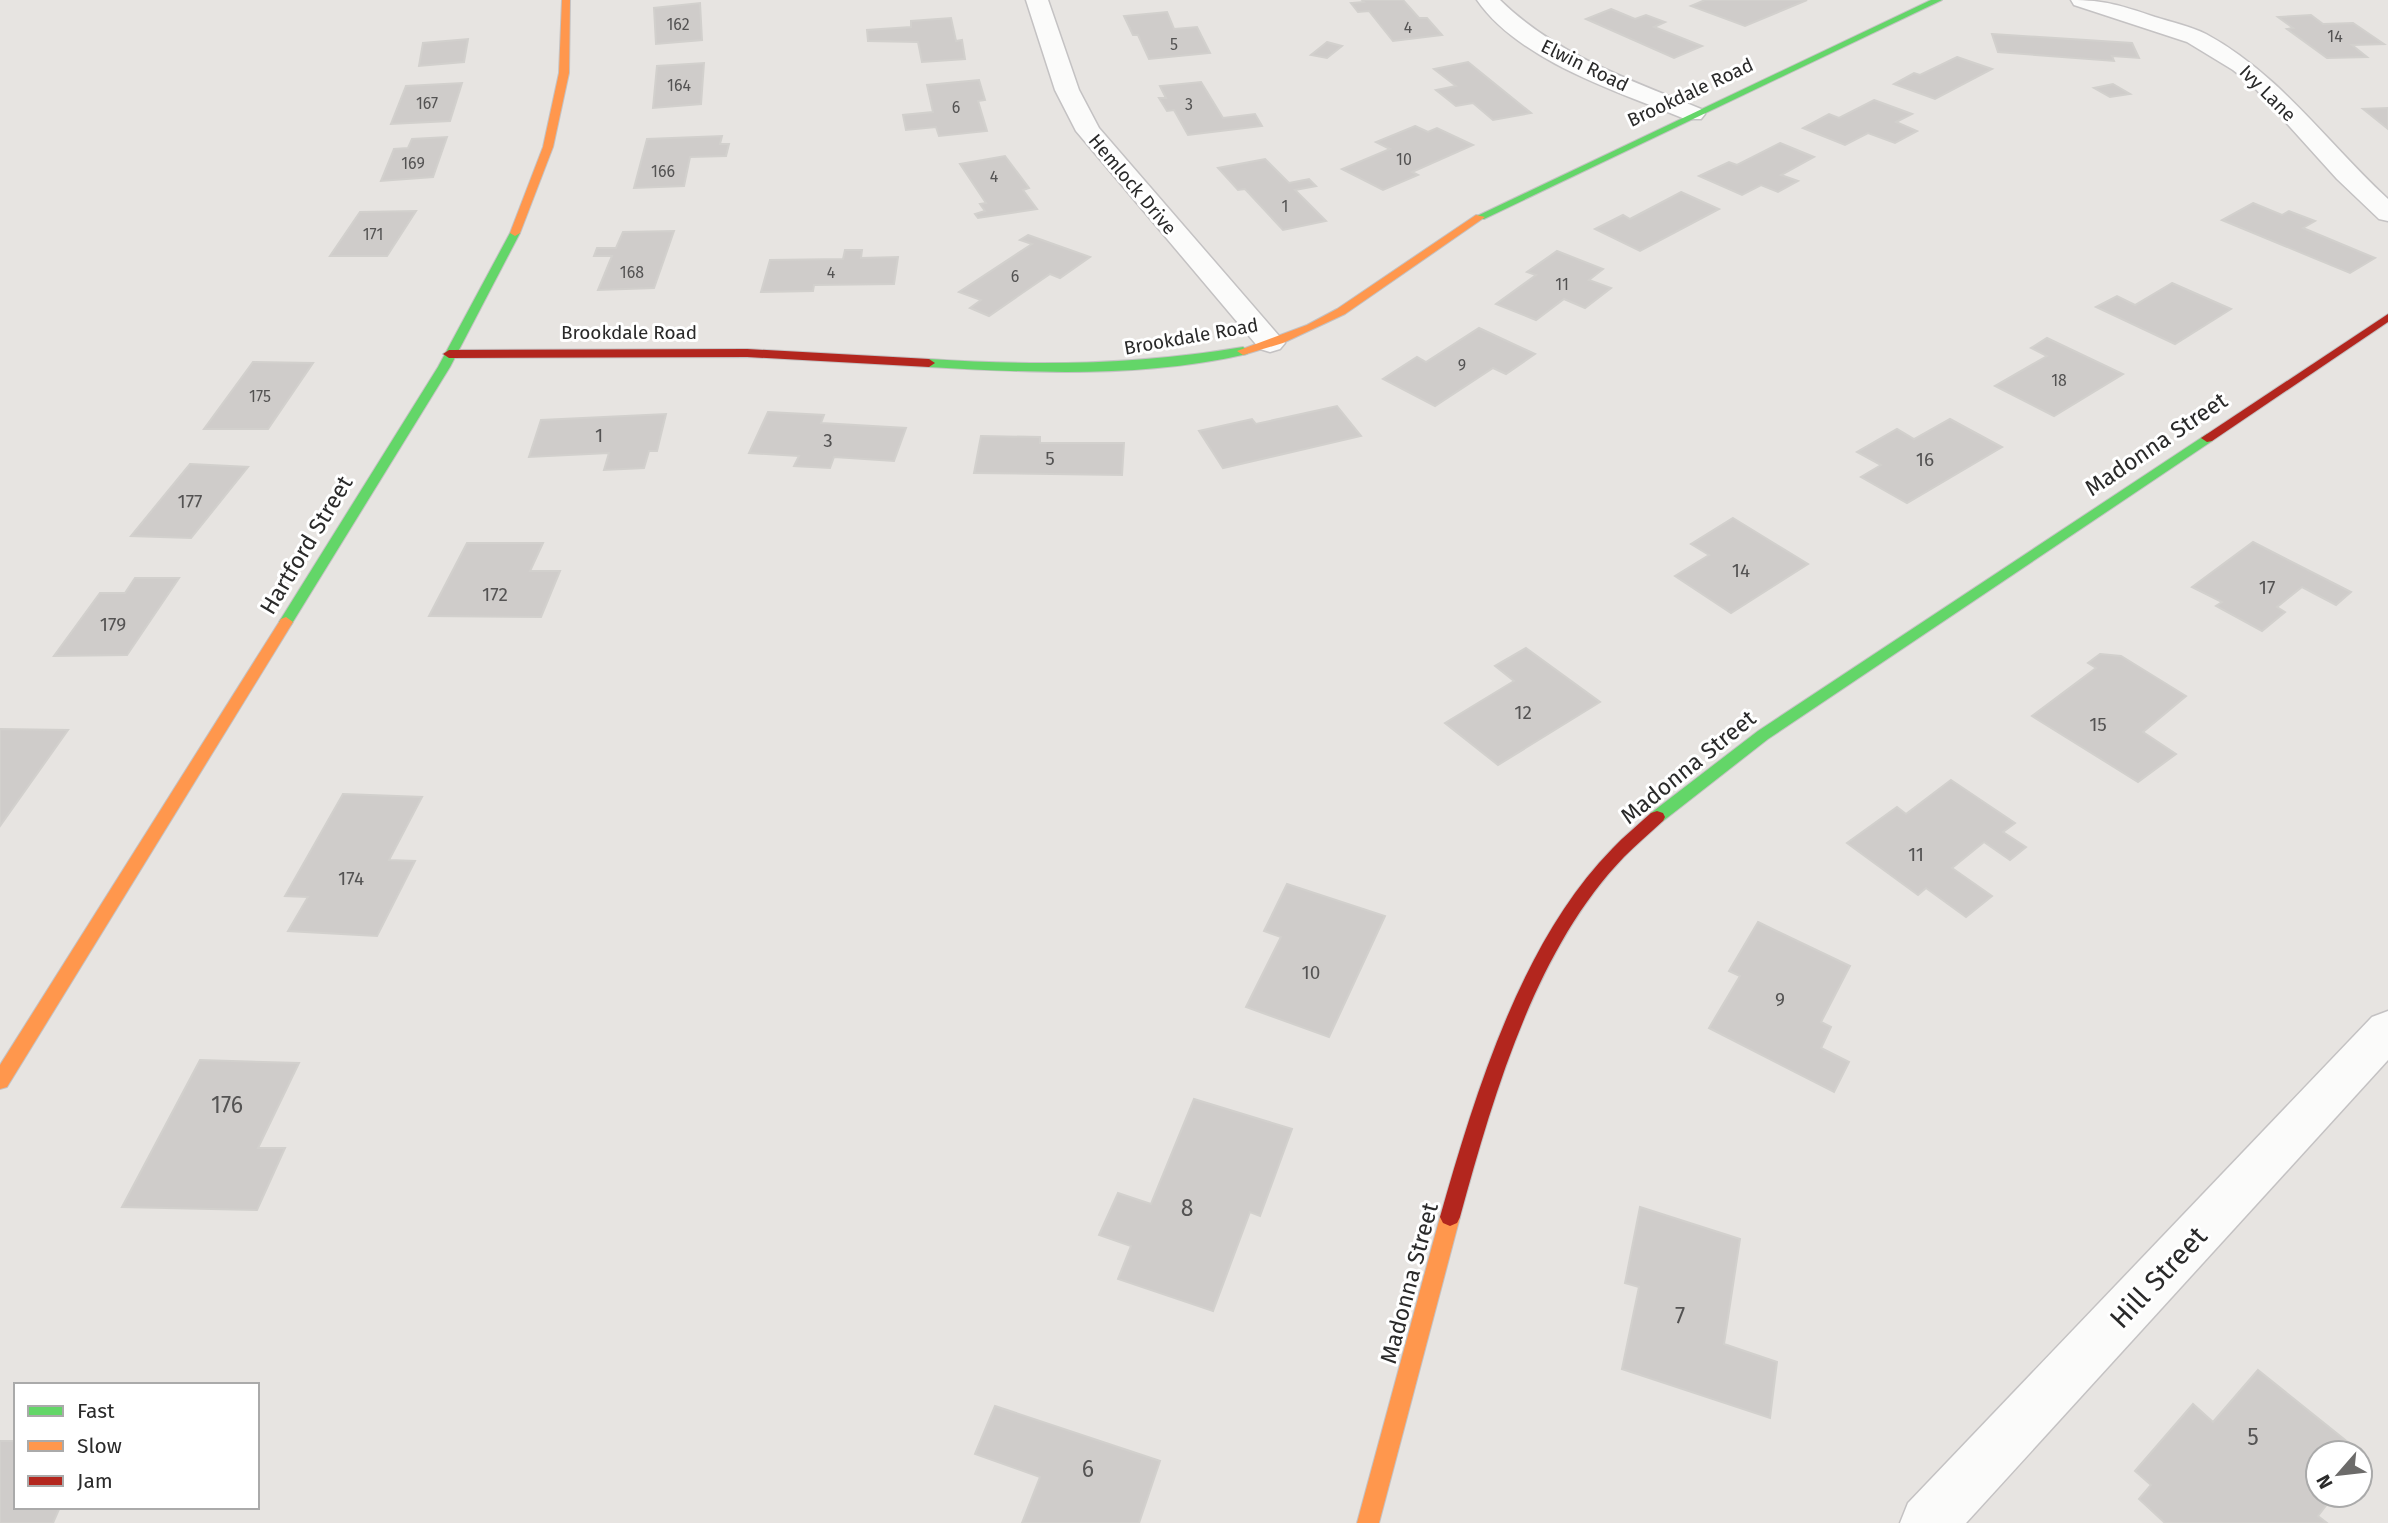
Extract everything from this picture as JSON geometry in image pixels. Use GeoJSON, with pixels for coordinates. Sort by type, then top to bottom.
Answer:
{"type":"FeatureCollection","features":[{"type":"Feature","properties":{"kind":"street","name":"Hartford Street"},"geometry":{"type":"LineString","coordinates":[[0,1081],[449,355],[507,250],[544,159],[556,116],[568,55],[566,0]]}},
{"type":"Feature","properties":{"kind":"street","name":"Hemlock Drive"},"geometry":{"type":"LineString","coordinates":[[1037,0],[1075,111],[1088,131],[1269,343]]}},
{"type":"Feature","properties":{"kind":"street","name":"Elwin Road"},"geometry":{"type":"LineString","coordinates":[[1488,0],[1526,35],[1558,53],[1693,114]]}},
{"type":"Feature","properties":{"kind":"street","name":"Brookdale Road"},"geometry":{"type":"LineString","coordinates":[[449,355],[789,354],[1001,368],[1105,370],[1171,364],[1269,343],[1310,329],[1364,302],[1437,244],[1498,206],[1938,0]]}},
{"type":"Feature","properties":{"kind":"street","name":"Ivy Lane"},"geometry":{"type":"LineString","coordinates":[[2082,0],[2195,37],[2241,65],[2261,81],[2346,174],[2388,213]]}},
{"type":"Feature","properties":{"kind":"street","name":"Madonna Street"},"geometry":{"type":"LineString","coordinates":[[1368,1523],[1463,1170],[1492,1078],[1555,936],[1598,877],[1645,825],[1763,735],[2388,317]]}},
{"type":"Feature","properties":{"kind":"street","name":"Hill Street"},"geometry":{"type":"LineString","coordinates":[[1928,1523],[2388,1030]]}},
{"type":"Feature","properties":{"kind":"building"},"geometry":{"type":"Polygon","coordinates":[[[1362,0],[1403,0],[1419,18],[1427,18],[1442,35],[1393,41],[1369,11],[1358,12],[1351,3],[1364,2],[1362,0]]]}},
{"type":"Feature","properties":{"kind":"building"},"geometry":{"type":"Polygon","coordinates":[[[1705,0],[1807,0],[1745,26],[1691,6],[1705,0]]]}},
{"type":"Feature","properties":{"kind":"building"},"geometry":{"type":"Polygon","coordinates":[[[700,3],[702,40],[656,44],[654,8],[700,3]]]}},
{"type":"Feature","properties":{"kind":"building"},"geometry":{"type":"Polygon","coordinates":[[[1611,9],[1635,19],[1646,15],[1665,22],[1654,27],[1702,46],[1674,58],[1586,19],[1611,9]]]}},
{"type":"Feature","properties":{"kind":"building"},"geometry":{"type":"Polygon","coordinates":[[[1167,12],[1174,29],[1197,27],[1210,53],[1149,59],[1138,35],[1133,35],[1124,16],[1167,12]]]}},
{"type":"Feature","properties":{"kind":"building"},"geometry":{"type":"Polygon","coordinates":[[[2311,15],[2323,24],[2353,23],[2384,44],[2352,45],[2367,57],[2327,58],[2287,29],[2293,28],[2278,17],[2311,15]]]}},
{"type":"Feature","properties":{"kind":"building"},"geometry":{"type":"Polygon","coordinates":[[[951,18],[956,41],[962,40],[965,59],[922,62],[918,42],[868,41],[867,30],[911,27],[911,21],[951,18]]]}},
{"type":"Feature","properties":{"kind":"building"},"geometry":{"type":"Polygon","coordinates":[[[1992,34],[2132,43],[2139,58],[2112,56],[2114,61],[1998,52],[1992,34]]]}},
{"type":"Feature","properties":{"kind":"building"},"geometry":{"type":"Polygon","coordinates":[[[468,39],[464,62],[419,66],[423,43],[468,39]]]}},
{"type":"Feature","properties":{"kind":"building"},"geometry":{"type":"Polygon","coordinates":[[[1327,42],[1342,46],[1327,58],[1311,55],[1327,42]]]}},
{"type":"Feature","properties":{"kind":"building"},"geometry":{"type":"Polygon","coordinates":[[[1957,57],[1992,69],[1935,99],[1894,84],[1914,73],[1920,75],[1957,57]]]}},
{"type":"Feature","properties":{"kind":"building"},"geometry":{"type":"Polygon","coordinates":[[[1468,62],[1531,113],[1493,120],[1473,103],[1456,106],[1436,90],[1456,86],[1434,69],[1468,62]]]}},
{"type":"Feature","properties":{"kind":"building"},"geometry":{"type":"Polygon","coordinates":[[[704,63],[701,104],[653,108],[657,66],[704,63]]]}},
{"type":"Feature","properties":{"kind":"building"},"geometry":{"type":"Polygon","coordinates":[[[979,80],[985,100],[978,101],[987,131],[939,136],[936,127],[906,130],[903,115],[933,112],[927,85],[979,80]]]}},
{"type":"Feature","properties":{"kind":"building"},"geometry":{"type":"Polygon","coordinates":[[[1201,82],[1223,118],[1255,114],[1262,126],[1188,135],[1174,110],[1167,111],[1159,98],[1166,98],[1160,86],[1201,82]]]}},
{"type":"Feature","properties":{"kind":"building"},"geometry":{"type":"Polygon","coordinates":[[[462,83],[450,121],[391,124],[406,86],[462,83]]]}},
{"type":"Feature","properties":{"kind":"building"},"geometry":{"type":"Polygon","coordinates":[[[2113,84],[2130,94],[2110,97],[2094,88],[2113,84]]]}},
{"type":"Feature","properties":{"kind":"building"},"geometry":{"type":"Polygon","coordinates":[[[1874,100],[1912,114],[1896,122],[1917,131],[1895,143],[1868,133],[1845,145],[1803,128],[1829,114],[1839,118],[1874,100]]]}},
{"type":"Feature","properties":{"kind":"building"},"geometry":{"type":"Polygon","coordinates":[[[2388,108],[2388,129],[2363,109],[2388,108]]]}},
{"type":"Feature","properties":{"kind":"building"},"geometry":{"type":"Polygon","coordinates":[[[1415,126],[1428,132],[1437,128],[1473,145],[1412,172],[1418,175],[1383,190],[1342,169],[1390,149],[1376,142],[1415,126]]]}},
{"type":"Feature","properties":{"kind":"building"},"geometry":{"type":"Polygon","coordinates":[[[722,136],[720,144],[729,144],[726,156],[690,157],[684,186],[634,188],[647,139],[722,136]]]}},
{"type":"Feature","properties":{"kind":"building"},"geometry":{"type":"Polygon","coordinates":[[[447,137],[433,177],[381,181],[394,149],[408,148],[412,139],[447,137]]]}},
{"type":"Feature","properties":{"kind":"building"},"geometry":{"type":"Polygon","coordinates":[[[1780,143],[1814,157],[1781,175],[1798,181],[1778,192],[1761,185],[1742,195],[1699,176],[1729,162],[1737,165],[1780,143]]]}},
{"type":"Feature","properties":{"kind":"building"},"geometry":{"type":"Polygon","coordinates":[[[1005,156],[1029,188],[1023,190],[1037,209],[978,218],[975,214],[985,211],[980,204],[986,203],[960,164],[1005,156]]]}},
{"type":"Feature","properties":{"kind":"building"},"geometry":{"type":"Polygon","coordinates":[[[1265,159],[1289,183],[1309,179],[1316,186],[1295,190],[1326,221],[1283,230],[1245,189],[1238,190],[1218,168],[1265,159]]]}},
{"type":"Feature","properties":{"kind":"building"},"geometry":{"type":"Polygon","coordinates":[[[1681,192],[1719,209],[1640,251],[1595,229],[1623,215],[1630,219],[1681,192]]]}},
{"type":"Feature","properties":{"kind":"building"},"geometry":{"type":"Polygon","coordinates":[[[2253,203],[2282,215],[2289,211],[2315,221],[2303,228],[2375,258],[2350,273],[2222,220],[2253,203]]]}},
{"type":"Feature","properties":{"kind":"building"},"geometry":{"type":"Polygon","coordinates":[[[416,211],[387,256],[330,256],[360,212],[416,211]]]}},
{"type":"Feature","properties":{"kind":"building"},"geometry":{"type":"Polygon","coordinates":[[[674,231],[654,288],[598,290],[612,256],[594,256],[597,248],[616,248],[623,232],[674,231]]]}},
{"type":"Feature","properties":{"kind":"building"},"geometry":{"type":"Polygon","coordinates":[[[1028,235],[1090,257],[1060,278],[1050,274],[989,316],[970,308],[981,300],[959,292],[1032,244],[1020,240],[1028,235]]]}},
{"type":"Feature","properties":{"kind":"building"},"geometry":{"type":"Polygon","coordinates":[[[845,250],[862,250],[861,258],[898,257],[894,284],[814,285],[813,291],[761,292],[770,260],[843,259],[845,250]]]}},
{"type":"Feature","properties":{"kind":"building"},"geometry":{"type":"Polygon","coordinates":[[[1557,251],[1603,269],[1589,280],[1611,288],[1585,308],[1564,299],[1536,320],[1496,304],[1536,275],[1527,272],[1557,251]]]}},
{"type":"Feature","properties":{"kind":"building"},"geometry":{"type":"Polygon","coordinates":[[[2172,283],[2231,309],[2175,344],[2096,307],[2117,296],[2135,305],[2172,283]]]}},
{"type":"Feature","properties":{"kind":"building"},"geometry":{"type":"Polygon","coordinates":[[[1479,328],[1535,354],[1506,374],[1493,368],[1435,406],[1383,379],[1417,357],[1426,362],[1479,328]]]}},
{"type":"Feature","properties":{"kind":"building"},"geometry":{"type":"Polygon","coordinates":[[[2047,338],[2123,374],[2054,416],[1995,386],[2047,356],[2031,348],[2047,338]]]}},
{"type":"Feature","properties":{"kind":"building"},"geometry":{"type":"Polygon","coordinates":[[[253,362],[313,363],[268,429],[204,429],[253,362]]]}},
{"type":"Feature","properties":{"kind":"building"},"geometry":{"type":"Polygon","coordinates":[[[1337,406],[1361,436],[1223,468],[1199,431],[1252,419],[1256,424],[1337,406]]]}},
{"type":"Feature","properties":{"kind":"building"},"geometry":{"type":"Polygon","coordinates":[[[768,412],[824,415],[821,423],[906,428],[894,461],[834,457],[830,468],[794,466],[799,456],[749,453],[768,412]]]}},
{"type":"Feature","properties":{"kind":"building"},"geometry":{"type":"Polygon","coordinates":[[[666,414],[657,451],[649,451],[644,468],[604,470],[609,453],[529,457],[541,420],[666,414]]]}},
{"type":"Feature","properties":{"kind":"building"},"geometry":{"type":"Polygon","coordinates":[[[1950,419],[2002,447],[1907,503],[1861,477],[1881,465],[1857,452],[1897,429],[1914,439],[1950,419]]]}},
{"type":"Feature","properties":{"kind":"building"},"geometry":{"type":"Polygon","coordinates":[[[981,436],[1040,437],[1040,443],[1124,443],[1122,475],[974,473],[981,436]]]}},
{"type":"Feature","properties":{"kind":"building"},"geometry":{"type":"Polygon","coordinates":[[[190,464],[248,467],[191,538],[131,536],[190,464]]]}},
{"type":"Feature","properties":{"kind":"building"},"geometry":{"type":"Polygon","coordinates":[[[1733,518],[1808,564],[1731,613],[1675,576],[1709,555],[1691,544],[1733,518]]]}},
{"type":"Feature","properties":{"kind":"building"},"geometry":{"type":"Polygon","coordinates":[[[2253,542],[2351,592],[2336,605],[2302,587],[2277,607],[2285,612],[2262,631],[2216,606],[2222,602],[2192,587],[2253,542]]]}},
{"type":"Feature","properties":{"kind":"building"},"geometry":{"type":"Polygon","coordinates":[[[467,543],[543,543],[530,571],[560,571],[541,617],[429,616],[467,543]]]}},
{"type":"Feature","properties":{"kind":"building"},"geometry":{"type":"Polygon","coordinates":[[[135,578],[179,578],[127,655],[54,656],[100,593],[125,593],[135,578]]]}},
{"type":"Feature","properties":{"kind":"building"},"geometry":{"type":"Polygon","coordinates":[[[1526,648],[1600,702],[1498,765],[1445,723],[1514,681],[1495,666],[1526,648]]]}},
{"type":"Feature","properties":{"kind":"building"},"geometry":{"type":"Polygon","coordinates":[[[2100,654],[2121,656],[2186,696],[2143,732],[2176,754],[2138,782],[2032,716],[2096,668],[2088,663],[2100,654]]]}},
{"type":"Feature","properties":{"kind":"building"},"geometry":{"type":"Polygon","coordinates":[[[0,729],[68,730],[0,826],[0,729]]]}},
{"type":"Feature","properties":{"kind":"building"},"geometry":{"type":"Polygon","coordinates":[[[1951,780],[2015,823],[2003,832],[2026,847],[2010,860],[1984,842],[1952,868],[1992,896],[1966,917],[1926,888],[1918,895],[1847,843],[1897,807],[1906,814],[1951,780]]]}},
{"type":"Feature","properties":{"kind":"building"},"geometry":{"type":"Polygon","coordinates":[[[343,794],[422,797],[389,860],[415,861],[377,936],[288,931],[308,897],[285,896],[343,794]]]}},
{"type":"Feature","properties":{"kind":"building"},"geometry":{"type":"Polygon","coordinates":[[[1287,884],[1385,916],[1329,1037],[1246,1007],[1281,937],[1264,931],[1287,884]]]}},
{"type":"Feature","properties":{"kind":"building"},"geometry":{"type":"Polygon","coordinates":[[[1758,922],[1850,966],[1821,1022],[1831,1027],[1821,1048],[1849,1062],[1834,1092],[1709,1028],[1740,976],[1729,971],[1758,922]]]}},
{"type":"Feature","properties":{"kind":"building"},"geometry":{"type":"Polygon","coordinates":[[[200,1060],[299,1063],[258,1148],[285,1148],[257,1210],[122,1207],[200,1060]]]}},
{"type":"Feature","properties":{"kind":"building"},"geometry":{"type":"Polygon","coordinates":[[[1194,1099],[1292,1129],[1260,1216],[1250,1212],[1213,1311],[1118,1279],[1131,1246],[1099,1235],[1118,1193],[1151,1204],[1194,1099]]]}},
{"type":"Feature","properties":{"kind":"building"},"geometry":{"type":"Polygon","coordinates":[[[1640,1207],[1740,1239],[1724,1344],[1777,1362],[1770,1418],[1622,1369],[1639,1287],[1625,1283],[1640,1207]]]}},
{"type":"Feature","properties":{"kind":"building"},"geometry":{"type":"Polygon","coordinates":[[[2258,1370],[2344,1439],[2304,1439],[2304,1509],[2323,1509],[2318,1516],[2327,1523],[2165,1523],[2139,1499],[2151,1485],[2135,1471],[2193,1404],[2213,1422],[2258,1370]]]}},
{"type":"Feature","properties":{"kind":"building"},"geometry":{"type":"Polygon","coordinates":[[[995,1406],[1160,1461],[1139,1523],[1022,1523],[1040,1477],[975,1454],[995,1406]]]}},
{"type":"Feature","properties":{"kind":"building"},"geometry":{"type":"Polygon","coordinates":[[[0,1441],[14,1441],[14,1509],[59,1509],[53,1523],[0,1523],[0,1441]]]}},
{"type":"Feature","properties":{"kind":"traffic: fast"},"geometry":{"type":"LineString","coordinates":[[1480,217],[1938,0]]}},
{"type":"Feature","properties":{"kind":"traffic: fast"},"geometry":{"type":"LineString","coordinates":[[286,622],[444,367],[515,233]]}},
{"type":"Feature","properties":{"kind":"traffic: fast"},"geometry":{"type":"LineString","coordinates":[[929,363],[1087,368],[1164,363],[1243,351]]}},
{"type":"Feature","properties":{"kind":"traffic: fast"},"geometry":{"type":"LineString","coordinates":[[1657,817],[1763,735],[2207,438]]}},
{"type":"Feature","properties":{"kind":"traffic: slow"},"geometry":{"type":"LineString","coordinates":[[515,233],[548,147],[564,73],[566,0]]}},
{"type":"Feature","properties":{"kind":"traffic: slow"},"geometry":{"type":"LineString","coordinates":[[1243,351],[1279,340],[1341,312],[1480,217]]}},
{"type":"Feature","properties":{"kind":"traffic: slow"},"geometry":{"type":"LineString","coordinates":[[0,1081],[286,622]]}},
{"type":"Feature","properties":{"kind":"traffic: slow"},"geometry":{"type":"LineString","coordinates":[[1368,1523],[1450,1217]]}},
{"type":"Feature","properties":{"kind":"traffic: jam"},"geometry":{"type":"LineString","coordinates":[[2207,438],[2388,317]]}},
{"type":"Feature","properties":{"kind":"traffic: jam"},"geometry":{"type":"LineString","coordinates":[[449,354],[747,353],[929,363]]}},
{"type":"Feature","properties":{"kind":"traffic: jam"},"geometry":{"type":"LineString","coordinates":[[1450,1217],[1501,1055],[1524,1000],[1551,947],[1582,898],[1617,854],[1657,817]]}}]}
